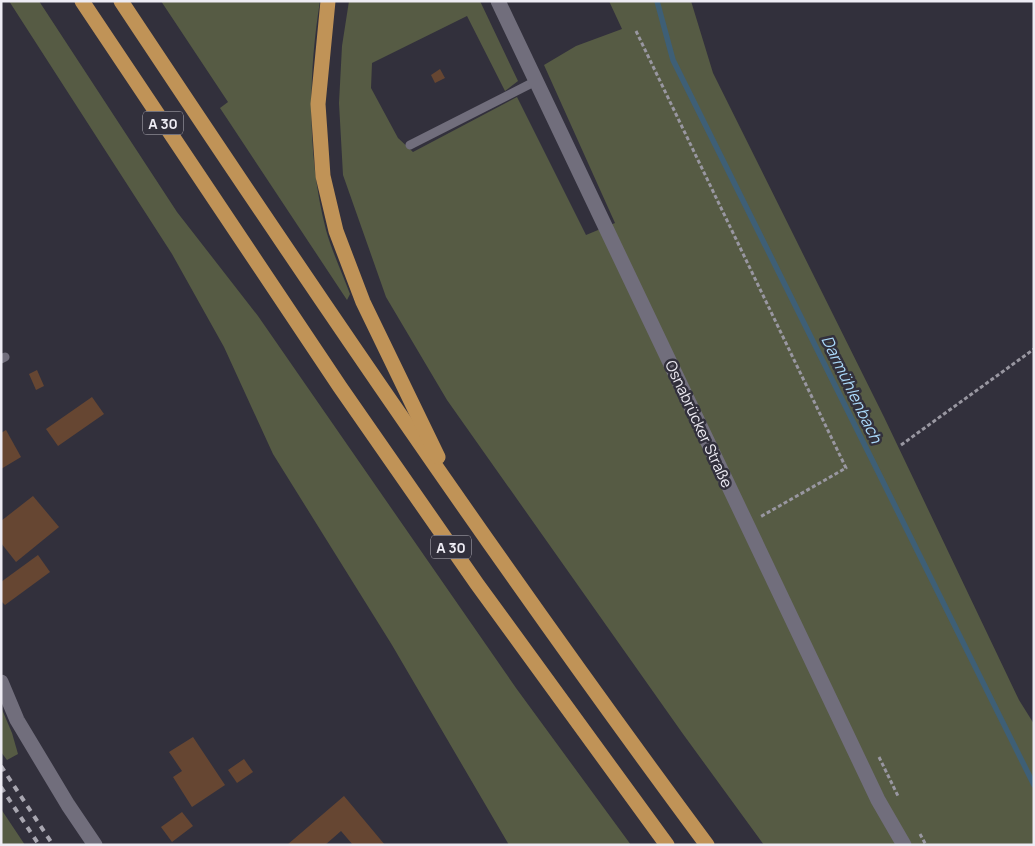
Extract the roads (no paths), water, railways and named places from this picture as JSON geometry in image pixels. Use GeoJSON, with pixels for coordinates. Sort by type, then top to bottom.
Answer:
{"type":"FeatureCollection","features":[{"type":"Feature","properties":{"kind":"highway","name":"A 30"},"geometry":{"type":"LineString","coordinates":[[82,1],[345,394],[477,584],[666,845]]}},
{"type":"Feature","properties":{"kind":"highway","name":"A 30"},"geometry":{"type":"LineString","coordinates":[[121,1],[270,226],[461,503],[707,845]]}},
{"type":"Feature","properties":{"kind":"highway"},"geometry":{"type":"LineString","coordinates":[[328,1],[318,104],[323,176],[336,231],[363,302],[461,503]]}},
{"type":"Feature","properties":{"kind":"main road","name":"Osnabrücker Straße"},"geometry":{"type":"LineString","coordinates":[[498,1],[878,800],[904,845]]}},
{"type":"Feature","properties":{"kind":"main road"},"geometry":{"type":"LineString","coordinates":[[1,682],[17,720],[68,805],[95,845]]}},
{"type":"Feature","properties":{"kind":"lane"},"geometry":{"type":"LineString","coordinates":[[410,145],[536,81]]}},
{"type":"Feature","properties":{"kind":"waterway","name":"Darmühlenbach"},"geometry":{"type":"LineString","coordinates":[[657,1],[673,60],[1034,785]]}},
{"type":"Feature","properties":{"kind":"railway"},"geometry":{"type":"LineString","coordinates":[[1,766],[53,845]]}},
{"type":"Feature","properties":{"kind":"railway"},"geometry":{"type":"LineString","coordinates":[[1,787],[39,845]]}}]}
